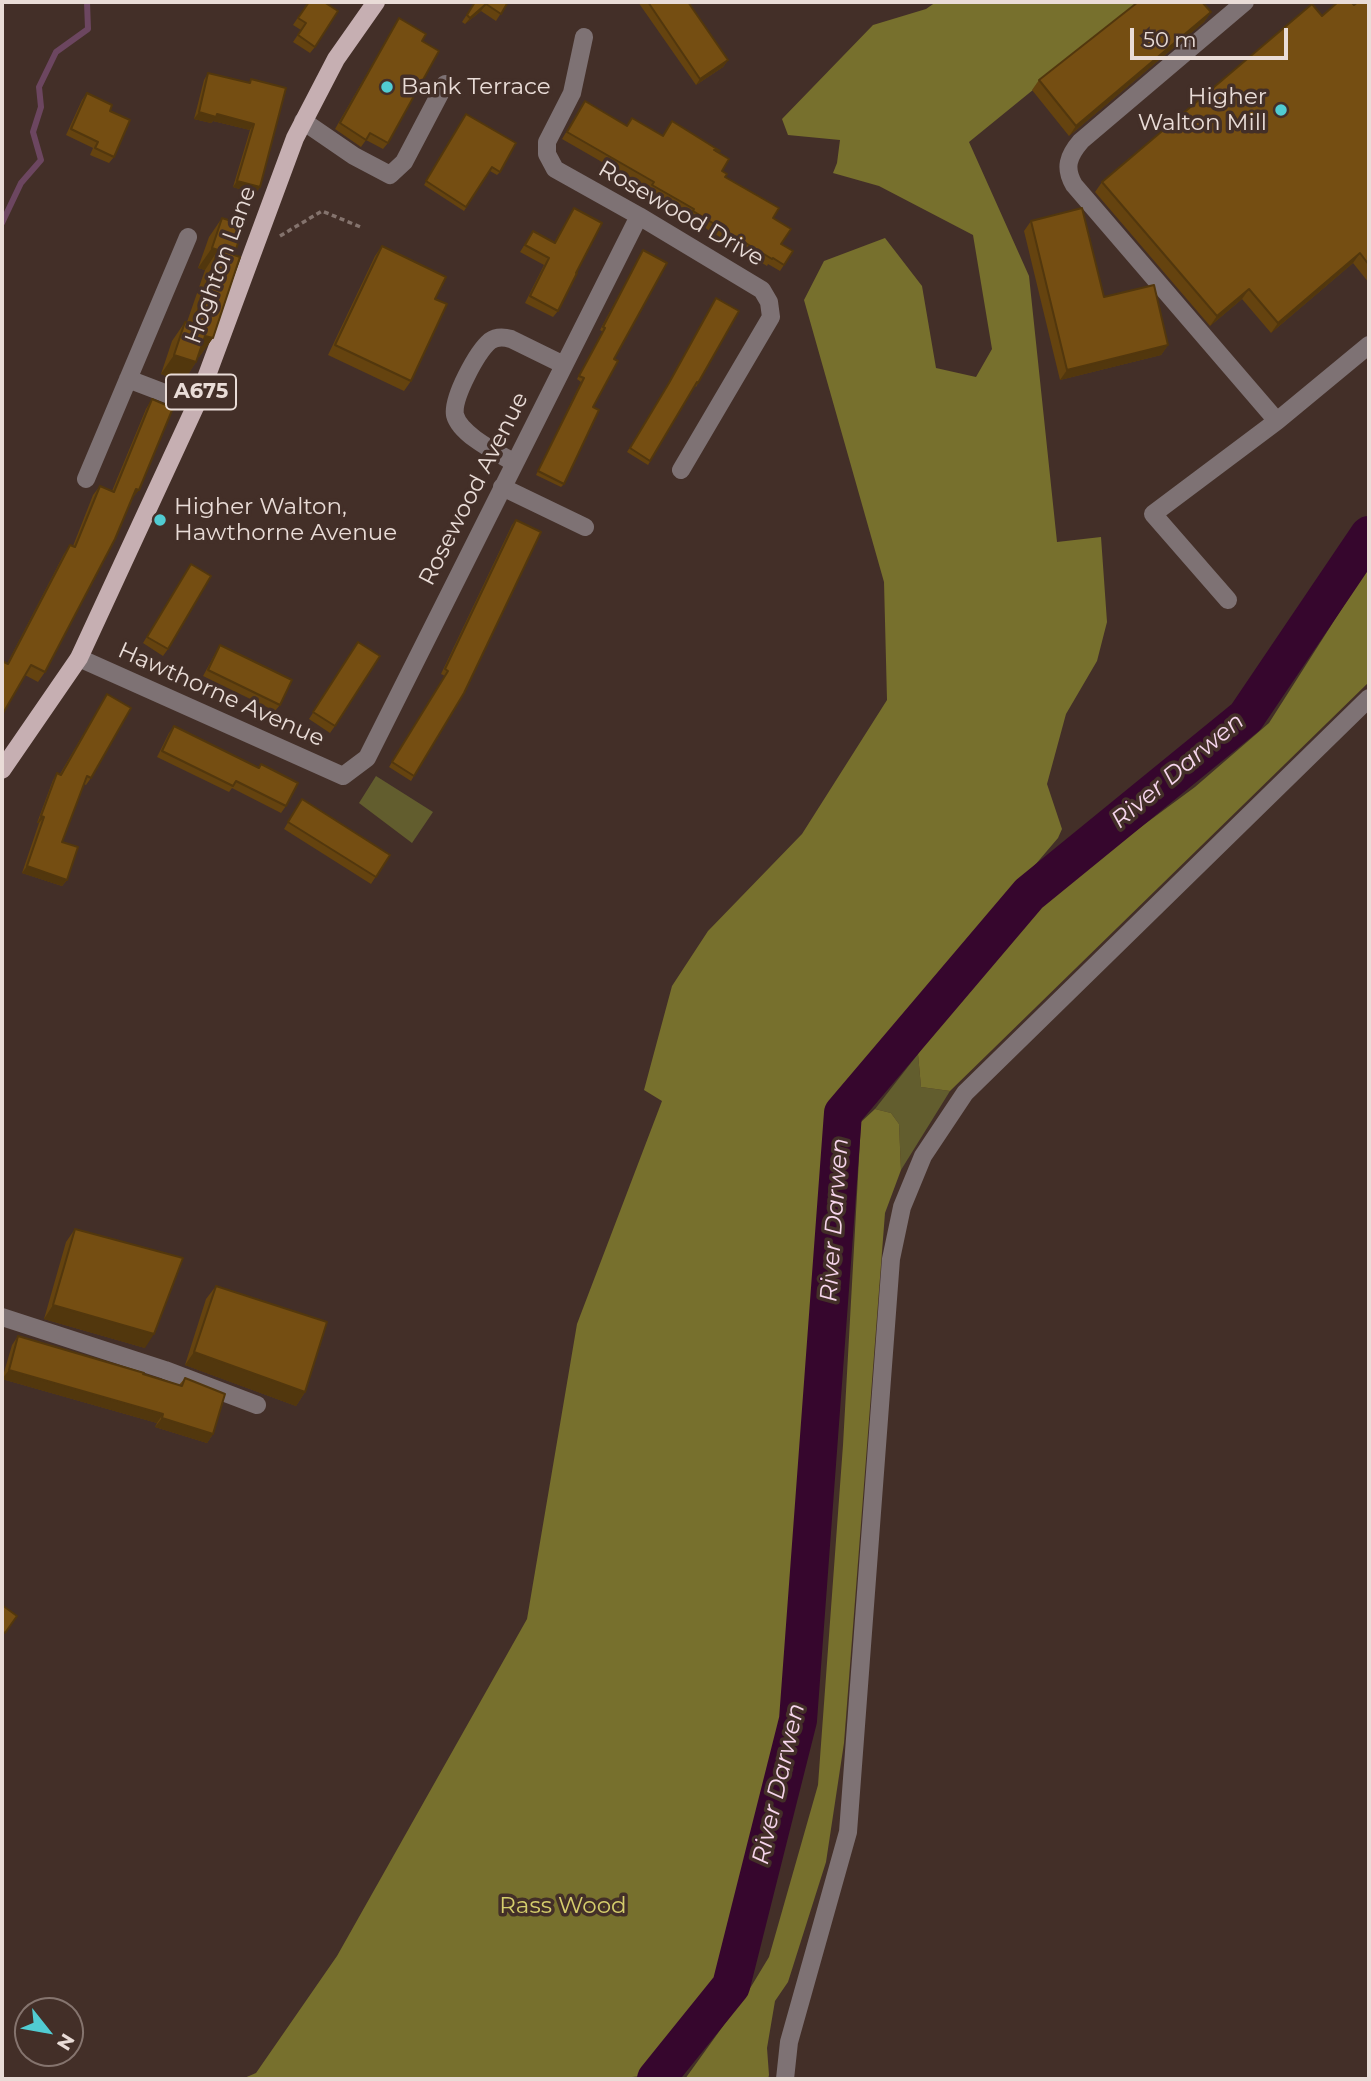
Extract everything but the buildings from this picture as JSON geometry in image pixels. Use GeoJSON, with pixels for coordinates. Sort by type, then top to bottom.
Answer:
{"type":"FeatureCollection","features":[{"type":"Feature","properties":{"kind":"main road","name":"Hoghton Lane"},"geometry":{"type":"LineString","coordinates":[[2,771],[79,658],[196,405],[295,138],[336,60],[376,2]]}},
{"type":"Feature","properties":{"kind":"street"},"geometry":{"type":"LineString","coordinates":[[1245,2],[1081,141],[1072,151],[1068,162],[1069,176],[1074,186],[1277,421]]}},
{"type":"Feature","properties":{"kind":"street","name":"Rosewood Drive"},"geometry":{"type":"LineString","coordinates":[[584,37],[572,93],[547,142],[547,154],[555,169],[762,290],[769,302],[771,317],[681,470]]}},
{"type":"Feature","properties":{"kind":"street"},"geometry":{"type":"LineString","coordinates":[[303,121],[354,156],[390,175],[404,162],[445,84]]}},
{"type":"Feature","properties":{"kind":"street","name":"Rosewood Avenue"},"geometry":{"type":"LineString","coordinates":[[343,776],[367,758],[639,216]]}},
{"type":"Feature","properties":{"kind":"street"},"geometry":{"type":"LineString","coordinates":[[86,479],[188,237]]}},
{"type":"Feature","properties":{"kind":"street"},"geometry":{"type":"LineString","coordinates":[[514,463],[481,443],[461,426],[455,415],[457,396],[481,351],[492,340],[503,337],[511,339],[564,365]]}},
{"type":"Feature","properties":{"kind":"street"},"geometry":{"type":"LineString","coordinates":[[1228,600],[1153,514],[1277,421],[1369,345]]}},
{"type":"Feature","properties":{"kind":"street"},"geometry":{"type":"LineString","coordinates":[[128,379],[196,405]]}},
{"type":"Feature","properties":{"kind":"street"},"geometry":{"type":"LineString","coordinates":[[502,487],[585,527]]}},
{"type":"Feature","properties":{"kind":"street","name":"Hawthorne Avenue"},"geometry":{"type":"LineString","coordinates":[[79,658],[343,776]]}},
{"type":"Feature","properties":{"kind":"street"},"geometry":{"type":"LineString","coordinates":[[785,2079],[789,2042],[848,1832],[891,1259],[902,1208],[923,1156],[965,1093],[1369,698]]}},
{"type":"Feature","properties":{"kind":"street"},"geometry":{"type":"LineString","coordinates":[[2,1317],[165,1370],[257,1405]]}},
{"type":"Feature","properties":{"kind":"path"},"geometry":{"type":"LineString","coordinates":[[256,241],[267,244],[321,211],[363,228]]}},
{"type":"Feature","properties":{"kind":"shaded area"},"geometry":{"type":"Polygon","coordinates":[[[376,776],[433,812],[412,843],[359,803],[376,776]]]}},
{"type":"Feature","properties":{"kind":"shaded area"},"geometry":{"type":"Polygon","coordinates":[[[918,1054],[921,1087],[950,1091],[901,1170],[899,1124],[891,1113],[875,1109],[918,1054]]]}},
{"type":"Feature","properties":{"kind":"green space","name":"Rass Wood"},"geometry":{"type":"Polygon","coordinates":[[[936,2],[1141,2],[969,142],[1029,276],[1057,542],[1101,537],[1107,622],[1097,661],[1066,714],[1047,784],[1062,829],[1058,838],[827,1109],[783,1719],[721,1981],[652,2075],[612,2079],[242,2079],[256,2073],[337,1956],[527,1619],[577,1324],[662,1101],[644,1090],[672,986],[708,931],[802,834],[887,700],[884,582],[804,300],[824,261],[885,238],[922,286],[936,368],[976,377],[992,349],[973,235],[879,186],[833,173],[840,140],[788,135],[782,119],[873,25],[926,9],[936,2]]]}},
{"type":"Feature","properties":{"kind":"green space"},"geometry":{"type":"Polygon","coordinates":[[[1369,566],[1369,682],[950,1091],[921,1087],[918,1054],[941,1020],[1038,903],[1195,787],[1269,723],[1369,566]]]}},
{"type":"Feature","properties":{"kind":"green space"},"geometry":{"type":"Polygon","coordinates":[[[875,1109],[891,1113],[899,1124],[901,1170],[885,1213],[844,1743],[826,1862],[788,1982],[775,2001],[767,2048],[768,2079],[685,2079],[749,1990],[769,1957],[818,1785],[843,1445],[861,1122],[875,1109]]]}},
{"type":"Feature","properties":{"kind":"waterway"},"geometry":{"type":"LineString","coordinates":[[2,223],[21,183],[41,160],[33,132],[41,107],[39,87],[56,52],[88,29],[87,2]]}},
{"type":"Feature","properties":{"kind":"waterway","name":"River Darwen"},"geometry":{"type":"LineString","coordinates":[[656,2079],[731,1986],[798,1720],[843,1113],[1029,894],[1246,717],[1369,535]]}},
{"type":"Feature","properties":{"kind":"place","name":"Bank Terrace"},"geometry":{"type":"Point","coordinates":[387,87]}},
{"type":"Feature","properties":{"kind":"place","name":"Higher Walton Mill"},"geometry":{"type":"Point","coordinates":[1281,110]}},
{"type":"Feature","properties":{"kind":"place","name":"Higher Walton, Hawthorne Avenue"},"geometry":{"type":"Point","coordinates":[160,520]}}]}
